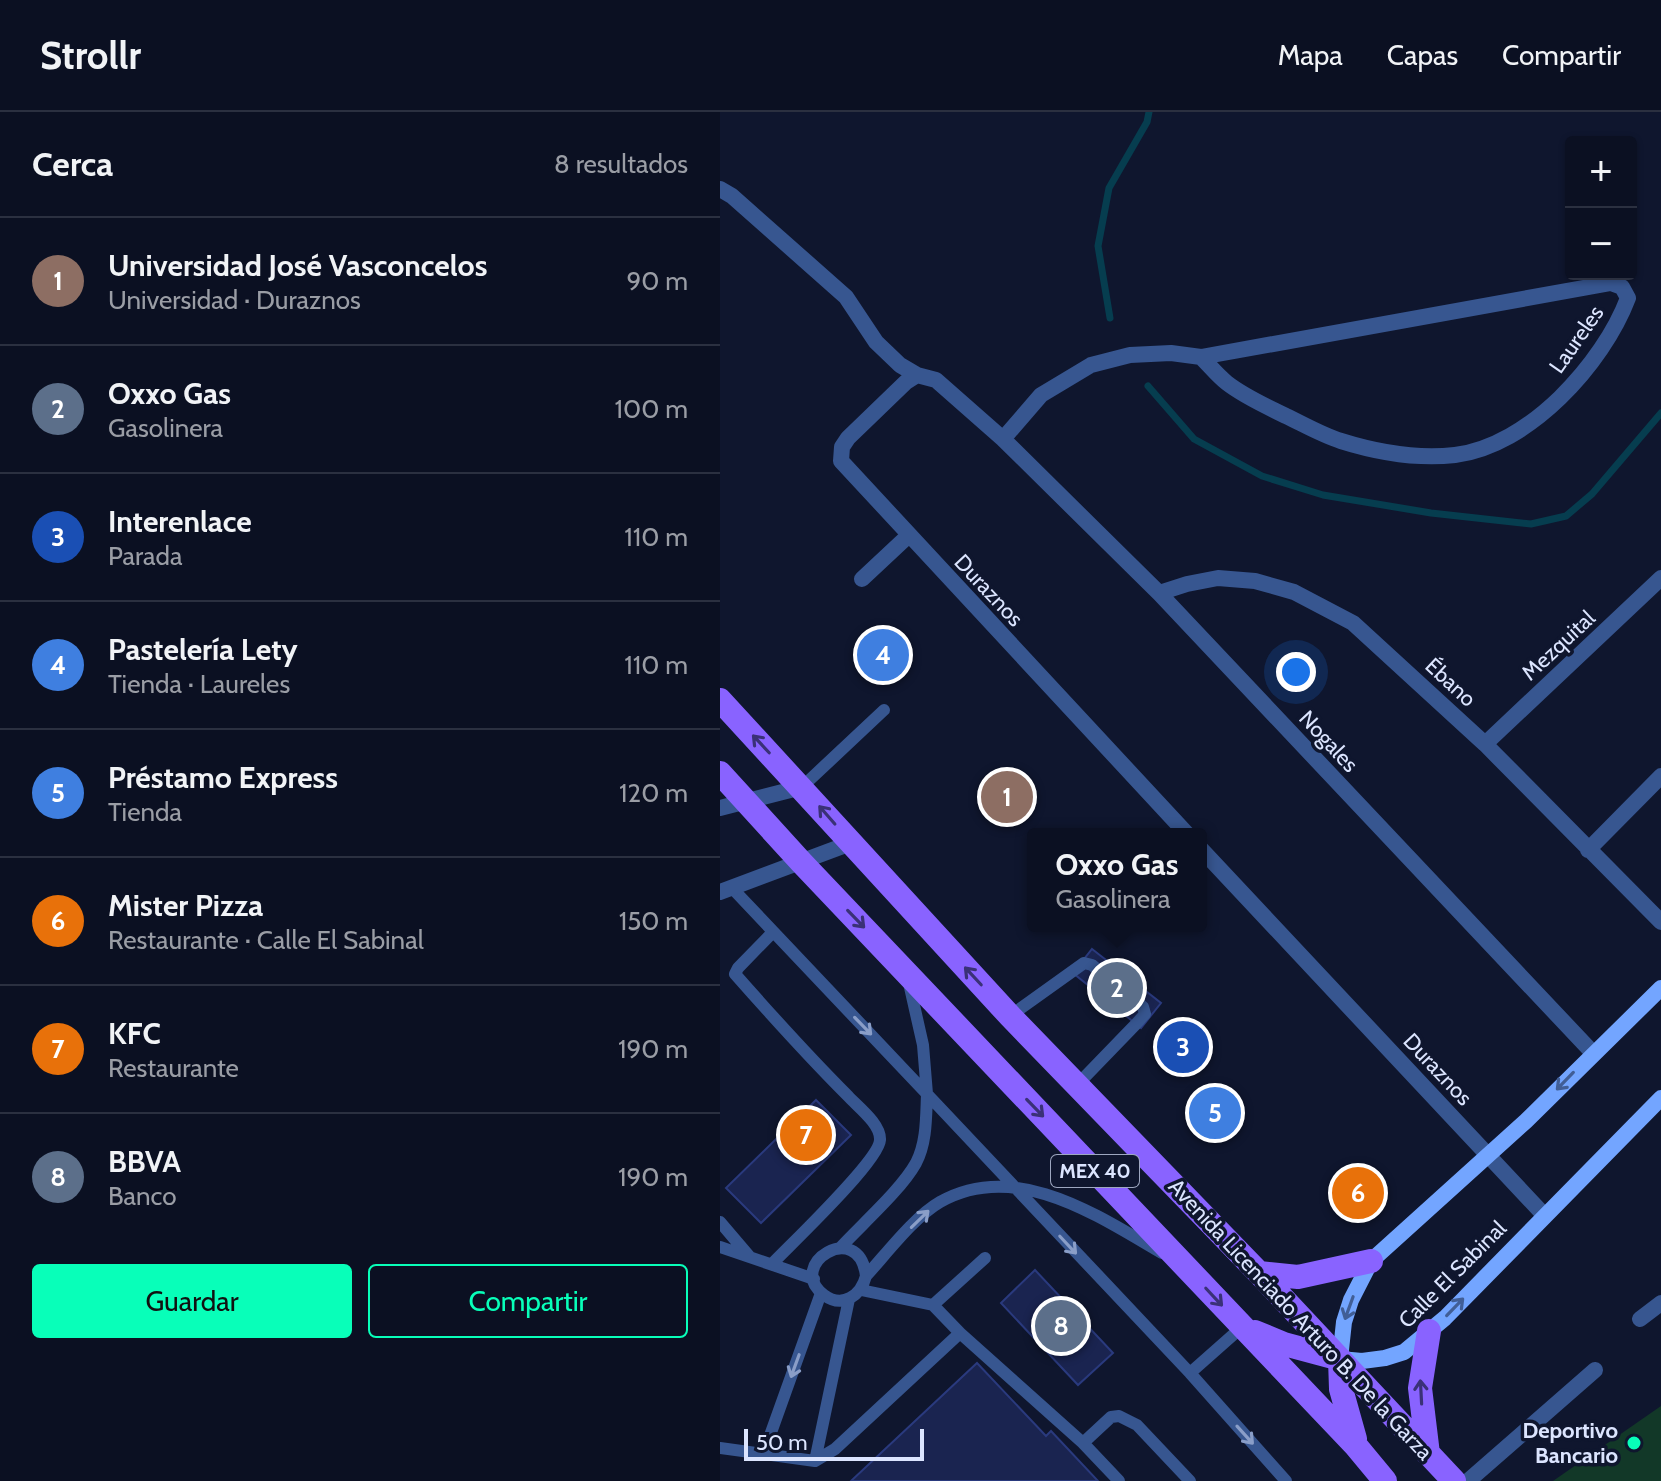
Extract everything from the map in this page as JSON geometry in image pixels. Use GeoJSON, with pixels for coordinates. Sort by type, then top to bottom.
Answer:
{"type":"FeatureCollection","features":[{"type":"Feature","properties":{"kind":"main road","name":"MEX 40"},"geometry":{"type":"LineString","coordinates":[[720,700],[851,843]]}},
{"type":"Feature","properties":{"kind":"main road","name":"MEX 40"},"geometry":{"type":"LineString","coordinates":[[720,773],[802,863]]}},
{"type":"Feature","properties":{"kind":"main road","name":"Avenida Licenciado Arturo B. De la Garza"},"geometry":{"type":"LineString","coordinates":[[851,843],[1010,1016],[1259,1273],[1454,1481]]}},
{"type":"Feature","properties":{"kind":"main road","name":"Avenida Licenciado Arturo B. De la Garza"},"geometry":{"type":"LineString","coordinates":[[802,863],[1356,1446],[1375,1477]]}},
{"type":"Feature","properties":{"kind":"main road"},"geometry":{"type":"LineString","coordinates":[[1356,1446],[1341,1389],[1340,1359],[1344,1322],[1351,1300],[1371,1261],[1488,1155],[1661,988]]}},
{"type":"Feature","properties":{"kind":"main road","name":"Calle El Sabinal"},"geometry":{"type":"LineString","coordinates":[[1340,1359],[1362,1361],[1404,1352],[1429,1331],[1661,1098]]}},
{"type":"Feature","properties":{"kind":"main road"},"geometry":{"type":"LineString","coordinates":[[1259,1273],[1298,1277],[1371,1261]]}},
{"type":"Feature","properties":{"kind":"main road"},"geometry":{"type":"LineString","coordinates":[[1242,1327],[1284,1344],[1340,1359]]}},
{"type":"Feature","properties":{"kind":"main road"},"geometry":{"type":"LineString","coordinates":[[1428,1454],[1420,1388],[1429,1331]]}},
{"type":"Feature","properties":{"kind":"street","name":"Nogales"},"geometry":{"type":"LineString","coordinates":[[720,189],[732,196],[846,297],[876,342],[900,365],[917,375],[936,380],[1003,439],[1159,593],[1593,1053]]}},
{"type":"Feature","properties":{"kind":"street","name":"Laureles"},"geometry":{"type":"LineString","coordinates":[[1003,439],[1041,395],[1091,365],[1130,355],[1171,353],[1201,357],[1611,283],[1622,287],[1628,298],[1612,334],[1580,380],[1532,421],[1493,443],[1456,455],[1378,451],[1338,441],[1252,400],[1227,383],[1201,357]]}},
{"type":"Feature","properties":{"kind":"street","name":"Duraznos"},"geometry":{"type":"LineString","coordinates":[[917,375],[848,438],[841,461],[1181,828]]}},
{"type":"Feature","properties":{"kind":"street"},"geometry":{"type":"LineString","coordinates":[[862,579],[908,536]]}},
{"type":"Feature","properties":{"kind":"street","name":"Ébano"},"geometry":{"type":"LineString","coordinates":[[1159,593],[1218,578],[1255,581],[1294,592],[1353,623],[1485,744],[1661,922]]}},
{"type":"Feature","properties":{"kind":"street","name":"Mezquital"},"geometry":{"type":"LineString","coordinates":[[1485,744],[1661,578]]}},
{"type":"Feature","properties":{"kind":"street"},"geometry":{"type":"LineString","coordinates":[[1588,850],[1661,776]]}},
{"type":"Feature","properties":{"kind":"street"},"geometry":{"type":"LineString","coordinates":[[720,808],[802,787]]}},
{"type":"Feature","properties":{"kind":"street"},"geometry":{"type":"LineString","coordinates":[[726,890],[851,843]]}},
{"type":"Feature","properties":{"kind":"street","name":"Duraznos"},"geometry":{"type":"LineString","coordinates":[[1207,855],[1544,1215]]}},
{"type":"Feature","properties":{"kind":"street"},"geometry":{"type":"LineString","coordinates":[[1640,1319],[1661,1303]]}},
{"type":"Feature","properties":{"kind":"street"},"geometry":{"type":"LineString","coordinates":[[1468,1481],[1595,1370]]}},
{"type":"Feature","properties":{"kind":"lane"},"geometry":{"type":"LineString","coordinates":[[802,787],[884,710]]}},
{"type":"Feature","properties":{"kind":"lane"},"geometry":{"type":"LineString","coordinates":[[726,890],[773,932],[927,1094],[1190,1373],[1286,1481]]}},
{"type":"Feature","properties":{"kind":"lane"},"geometry":{"type":"LineString","coordinates":[[772,1264],[870,1160],[880,1138],[879,1131],[867,1115],[800,1049],[735,974],[773,932]]}},
{"type":"Feature","properties":{"kind":"lane"},"geometry":{"type":"LineString","coordinates":[[1010,1016],[1084,963],[1092,965],[1143,1007],[1145,1014],[1077,1085]]}},
{"type":"Feature","properties":{"kind":"lane"},"geometry":{"type":"LineString","coordinates":[[840,1248],[902,1182],[916,1162],[924,1135],[927,1094],[923,1045],[906,973]]}},
{"type":"Feature","properties":{"kind":"lane"},"geometry":{"type":"LineString","coordinates":[[866,1276],[863,1262],[857,1255],[840,1248],[831,1249],[819,1257],[814,1279],[821,1293],[834,1300],[849,1299],[861,1290],[866,1276],[939,1203],[983,1187],[1015,1188],[1064,1199],[1092,1211],[1185,1266]]}},
{"type":"Feature","properties":{"kind":"lane"},"geometry":{"type":"LineString","coordinates":[[720,1222],[749,1256]]}},
{"type":"Feature","properties":{"kind":"lane"},"geometry":{"type":"LineString","coordinates":[[720,1247],[814,1279]]}},
{"type":"Feature","properties":{"kind":"lane"},"geometry":{"type":"LineString","coordinates":[[933,1305],[985,1258]]}},
{"type":"Feature","properties":{"kind":"lane"},"geometry":{"type":"LineString","coordinates":[[861,1290],[933,1305],[1083,1443],[1119,1481]]}},
{"type":"Feature","properties":{"kind":"lane"},"geometry":{"type":"LineString","coordinates":[[763,1455],[821,1293]]}},
{"type":"Feature","properties":{"kind":"lane"},"geometry":{"type":"LineString","coordinates":[[815,1461],[849,1299]]}},
{"type":"Feature","properties":{"kind":"lane"},"geometry":{"type":"LineString","coordinates":[[1190,1373],[1242,1327]]}},
{"type":"Feature","properties":{"kind":"lane"},"geometry":{"type":"LineString","coordinates":[[720,1448],[815,1461],[835,1449],[960,1333]]}},
{"type":"Feature","properties":{"kind":"lane"},"geometry":{"type":"LineString","coordinates":[[1083,1443],[1111,1417],[1128,1419],[1190,1481]]}},
{"type":"Feature","properties":{"kind":"green space","name":"Deportivo Bancario"},"geometry":{"type":"Polygon","coordinates":[[[1661,1406],[1661,1481],[1553,1481],[1661,1406]]]}},
{"type":"Feature","properties":{"kind":"building"},"geometry":{"type":"Polygon","coordinates":[[[1092,949],[1161,1003],[1141,1028],[1073,973],[1092,949]]]}},
{"type":"Feature","properties":{"kind":"building"},"geometry":{"type":"Polygon","coordinates":[[[816,1100],[851,1135],[761,1223],[726,1188],[816,1100]]]}},
{"type":"Feature","properties":{"kind":"building"},"geometry":{"type":"Polygon","coordinates":[[[1035,1270],[1113,1353],[1078,1385],[1001,1303],[1035,1270]]]}},
{"type":"Feature","properties":{"kind":"building"},"geometry":{"type":"Polygon","coordinates":[[[977,1363],[1046,1436],[1051,1431],[1098,1481],[851,1481],[977,1363]]]}},
{"type":"Feature","properties":{"kind":"waterway"},"geometry":{"type":"LineString","coordinates":[[1110,318],[1098,246],[1109,188],[1147,122],[1149,112]]}},
{"type":"Feature","properties":{"kind":"waterway"},"geometry":{"type":"LineString","coordinates":[[1148,386],[1194,439],[1262,476],[1323,495],[1431,513],[1531,524],[1566,516],[1592,494],[1661,413]]}},
{"type":"Feature","properties":{"kind":"place","name":"Pastelería Lety"},"geometry":{"type":"Point","coordinates":[883,655]}},
{"type":"Feature","properties":{"kind":"place","name":"Universidad José Vasconcelos"},"geometry":{"type":"Point","coordinates":[1007,797]}},
{"type":"Feature","properties":{"kind":"place","name":"Oxxo Gas"},"geometry":{"type":"Point","coordinates":[1117,988]}},
{"type":"Feature","properties":{"kind":"place","name":"Interenlace"},"geometry":{"type":"Point","coordinates":[1183,1047]}},
{"type":"Feature","properties":{"kind":"place","name":"Préstamo Express"},"geometry":{"type":"Point","coordinates":[1215,1113]}},
{"type":"Feature","properties":{"kind":"place","name":"KFC"},"geometry":{"type":"Point","coordinates":[806,1135]}},
{"type":"Feature","properties":{"kind":"place","name":"Mister Pizza"},"geometry":{"type":"Point","coordinates":[1358,1193]}},
{"type":"Feature","properties":{"kind":"place","name":"BBVA"},"geometry":{"type":"Point","coordinates":[1061,1326]}},
{"type":"Feature","properties":{"kind":"place","name":"Deportivo Bancario"},"geometry":{"type":"Point","coordinates":[1634,1443]}}]}
